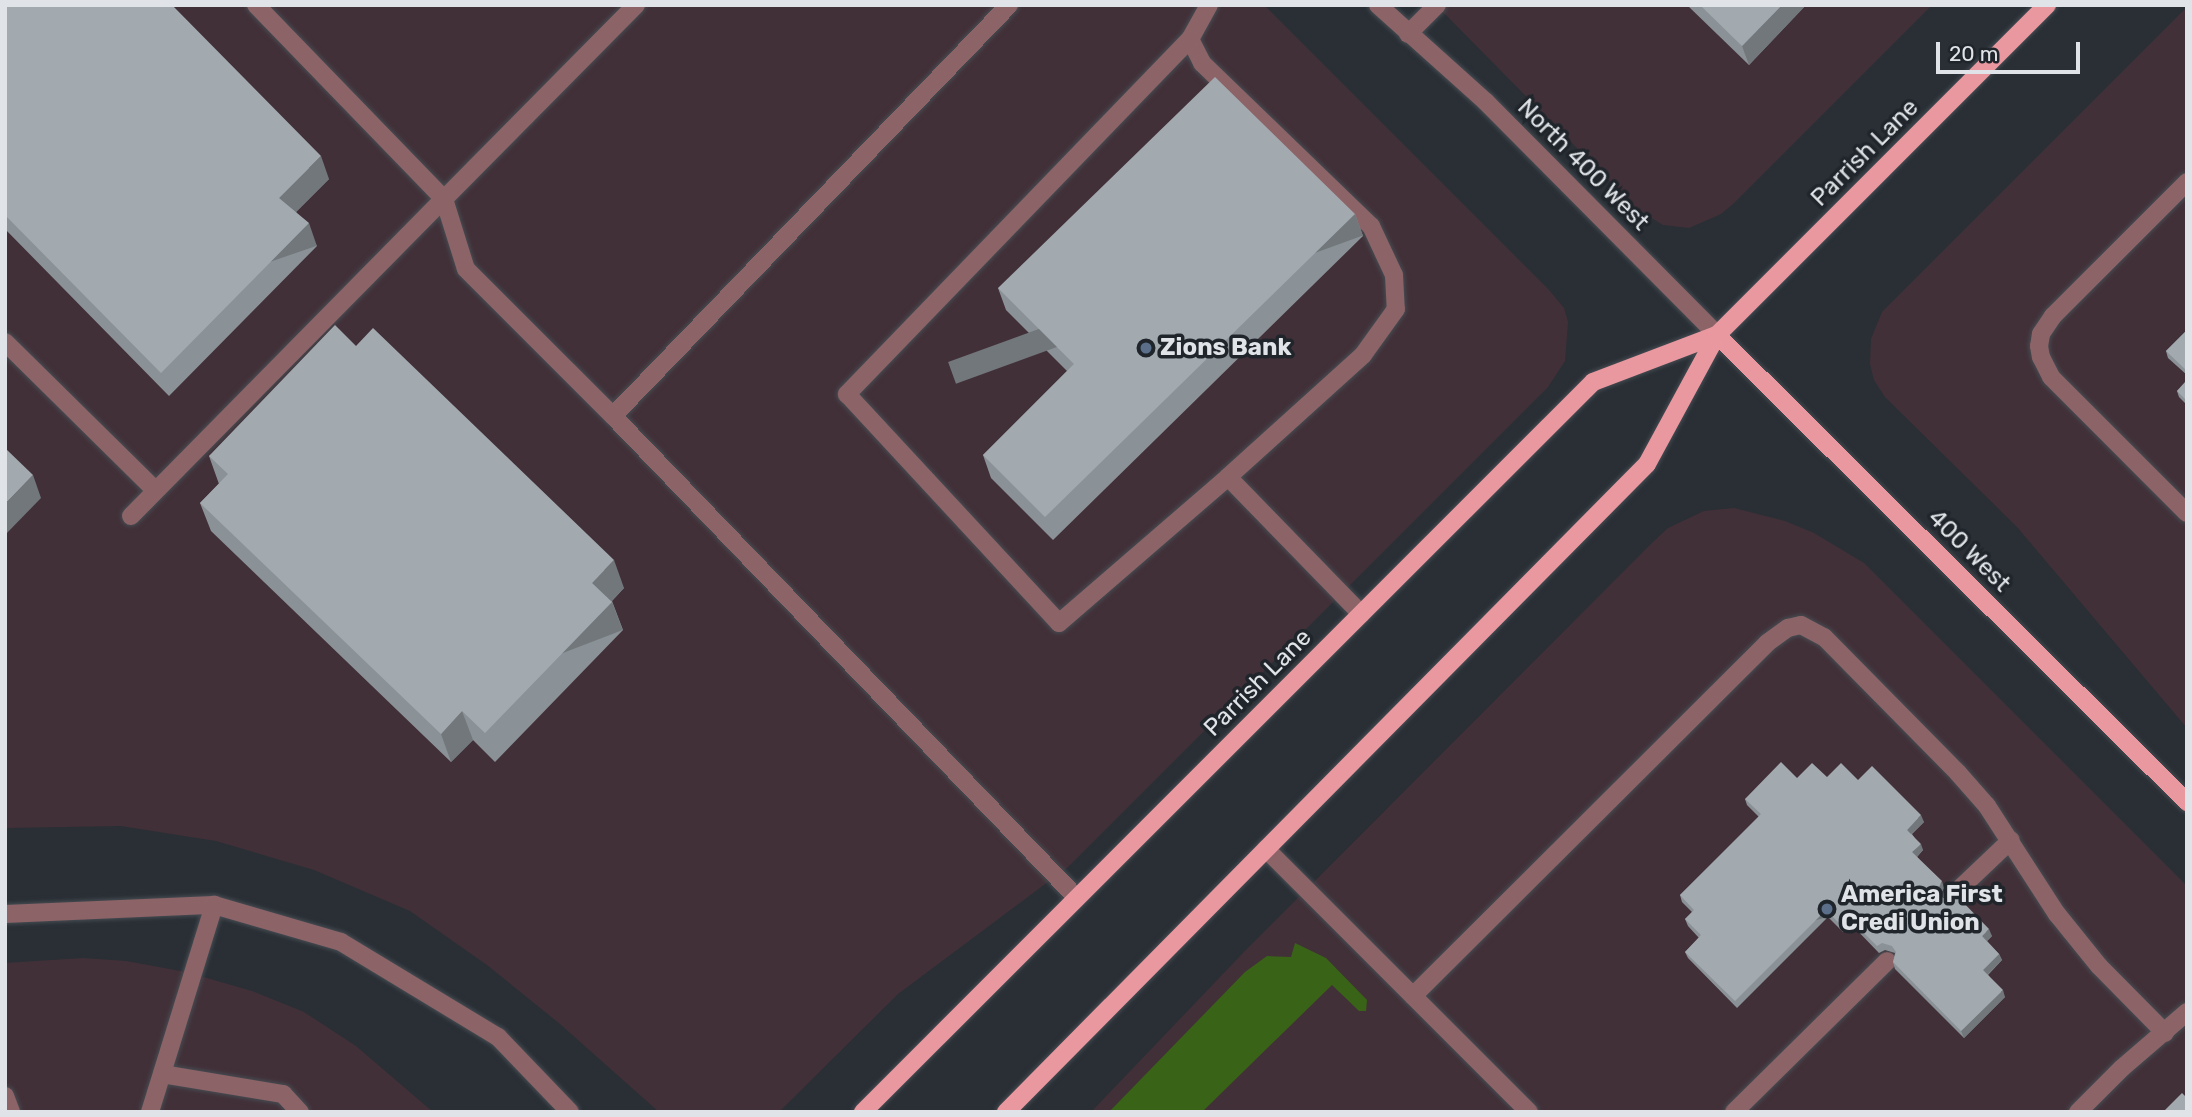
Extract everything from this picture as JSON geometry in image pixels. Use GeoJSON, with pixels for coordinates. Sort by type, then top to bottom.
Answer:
{"type":"FeatureCollection","features":[{"type":"Feature","properties":{"kind":"main road","name":"Parrish Lane"},"geometry":{"type":"LineString","coordinates":[[1006,1112],[1647,464],[1717,335],[2047,5]]}},
{"type":"Feature","properties":{"kind":"main road","name":"Parrish Lane"},"geometry":{"type":"LineString","coordinates":[[863,1112],[1593,382],[1717,335]]}},
{"type":"Feature","properties":{"kind":"main road","name":"400 West"},"geometry":{"type":"LineString","coordinates":[[1717,335],[2187,802]]}},
{"type":"Feature","properties":{"kind":"street"},"geometry":{"type":"LineString","coordinates":[[256,5],[444,199],[466,269],[613,416],[1077,898]]}},
{"type":"Feature","properties":{"kind":"street"},"geometry":{"type":"LineString","coordinates":[[131,516],[636,5]]}},
{"type":"Feature","properties":{"kind":"street"},"geometry":{"type":"LineString","coordinates":[[613,416],[1009,5]]}},
{"type":"Feature","properties":{"kind":"street"},"geometry":{"type":"LineString","coordinates":[[1190,39],[1202,63],[1371,226],[1394,275],[1396,309],[1363,355],[1228,477],[1059,623],[846,394],[1190,39],[1209,5]]}},
{"type":"Feature","properties":{"kind":"street"},"geometry":{"type":"LineString","coordinates":[[1378,5],[1408,34],[1437,5]]}},
{"type":"Feature","properties":{"kind":"street","name":"North 400 West"},"geometry":{"type":"LineString","coordinates":[[1408,34],[1486,102],[1717,335]]}},
{"type":"Feature","properties":{"kind":"street"},"geometry":{"type":"LineString","coordinates":[[2187,182],[2053,316],[2041,334],[2039,346],[2041,358],[2052,377],[2187,513]]}},
{"type":"Feature","properties":{"kind":"street"},"geometry":{"type":"LineString","coordinates":[[5,342],[155,491]]}},
{"type":"Feature","properties":{"kind":"street"},"geometry":{"type":"LineString","coordinates":[[1228,477],[1361,614]]}},
{"type":"Feature","properties":{"kind":"street"},"geometry":{"type":"LineString","coordinates":[[1413,996],[1767,643],[1788,628],[1801,625],[1824,637],[1958,773],[2011,840],[2074,935],[2098,966],[2165,1033]]}},
{"type":"Feature","properties":{"kind":"street"},"geometry":{"type":"LineString","coordinates":[[1952,896],[2011,840]]}},
{"type":"Feature","properties":{"kind":"street"},"geometry":{"type":"LineString","coordinates":[[1266,849],[1529,1112]]}},
{"type":"Feature","properties":{"kind":"street"},"geometry":{"type":"LineString","coordinates":[[150,1112],[214,905]]}},
{"type":"Feature","properties":{"kind":"street"},"geometry":{"type":"LineString","coordinates":[[5,914],[214,905],[341,942],[498,1037],[570,1112]]}},
{"type":"Feature","properties":{"kind":"street"},"geometry":{"type":"LineString","coordinates":[[1734,1112],[1887,961]]}},
{"type":"Feature","properties":{"kind":"street"},"geometry":{"type":"LineString","coordinates":[[2078,1112],[2122,1068],[2187,1012]]}},
{"type":"Feature","properties":{"kind":"street"},"geometry":{"type":"LineString","coordinates":[[162,1074],[283,1094],[300,1112]]}},
{"type":"Feature","properties":{"kind":"street"},"geometry":{"type":"LineString","coordinates":[[5,1096],[11,1112]]}},
{"type":"Feature","properties":{"kind":"shaded area"},"geometry":{"type":"Polygon","coordinates":[[[5,5],[1264,5],[1549,290],[1564,308],[1568,322],[1565,361],[1548,387],[1068,867],[898,994],[779,1112],[659,1112],[560,1024],[487,965],[410,911],[314,870],[216,841],[121,826],[5,828],[5,5]]]}},
{"type":"Feature","properties":{"kind":"shaded area"},"geometry":{"type":"Polygon","coordinates":[[[1436,5],[1932,5],[1733,204],[1721,214],[1689,228],[1663,225],[1638,210],[1436,5]]]}},
{"type":"Feature","properties":{"kind":"shaded area"},"geometry":{"type":"Polygon","coordinates":[[[2187,7],[2187,728],[2017,527],[1885,397],[1874,380],[1870,364],[1871,339],[1882,312],[2187,7]]]}},
{"type":"Feature","properties":{"kind":"shaded area"},"geometry":{"type":"Polygon","coordinates":[[[1734,508],[1785,521],[1814,533],[1864,563],[2187,886],[2187,1112],[1091,1112],[1243,953],[1654,541],[1668,528],[1704,511],[1734,508]]]}},
{"type":"Feature","properties":{"kind":"shaded area"},"geometry":{"type":"Polygon","coordinates":[[[83,958],[126,961],[186,972],[252,991],[304,1012],[356,1046],[433,1112],[5,1112],[5,963],[83,958]]]}},
{"type":"Feature","properties":{"kind":"green space"},"geometry":{"type":"Polygon","coordinates":[[[1295,943],[1326,958],[1367,1000],[1366,1011],[1359,1011],[1332,985],[1202,1112],[1109,1112],[1245,972],[1267,956],[1291,957],[1295,943]]]}},
{"type":"Feature","properties":{"kind":"building"},"geometry":{"type":"Polygon","coordinates":[[[5,5],[172,5],[321,156],[279,198],[309,223],[161,373],[5,215],[5,5]]]}},
{"type":"Feature","properties":{"kind":"building"},"geometry":{"type":"Polygon","coordinates":[[[1700,5],[1782,5],[1742,46],[1700,5]]]}},
{"type":"Feature","properties":{"kind":"building","name":"Zions Bank"},"geometry":{"type":"Polygon","coordinates":[[[1215,77],[1355,214],[1045,517],[983,455],[1074,364],[998,288],[1215,77]]]}},
{"type":"Feature","properties":{"kind":"building"},"geometry":{"type":"Polygon","coordinates":[[[335,325],[356,346],[373,328],[614,560],[592,583],[612,602],[485,733],[462,711],[441,734],[200,503],[228,474],[209,456],[335,325]]]}},
{"type":"Feature","properties":{"kind":"building"},"geometry":{"type":"Polygon","coordinates":[[[2187,330],[2187,371],[2166,351],[2187,330]]]}},
{"type":"Feature","properties":{"kind":"building"},"geometry":{"type":"Polygon","coordinates":[[[2187,380],[2187,401],[2177,391],[2187,380]]]}},
{"type":"Feature","properties":{"kind":"building"},"geometry":{"type":"Polygon","coordinates":[[[5,448],[33,475],[5,504],[5,448]]]}},
{"type":"Feature","properties":{"kind":"building","name":"America First Credi Union"},"geometry":{"type":"Polygon","coordinates":[[[1781,762],[1797,778],[1812,763],[1827,777],[1841,763],[1858,780],[1872,766],[1921,815],[1907,830],[1921,844],[1912,852],[1942,881],[1939,887],[1941,897],[1947,900],[1958,897],[1989,929],[1982,936],[1999,954],[1983,970],[2003,990],[1961,1031],[1893,962],[1896,952],[1892,946],[1882,943],[1877,946],[1848,917],[1841,925],[1826,910],[1735,1001],[1685,952],[1701,935],[1685,919],[1694,910],[1680,895],[1761,814],[1745,799],[1781,762]]]}},
{"type":"Feature","properties":{"kind":"building"},"geometry":{"type":"Polygon","coordinates":[[[2182,1093],[2187,1098],[2187,1112],[2163,1112],[2182,1093]]]}},
{"type":"Feature","properties":{"kind":"place","name":"Zions Bank"},"geometry":{"type":"Point","coordinates":[1146,348]}},
{"type":"Feature","properties":{"kind":"place","name":"America First Credi Union"},"geometry":{"type":"Point","coordinates":[1827,909]}}]}
